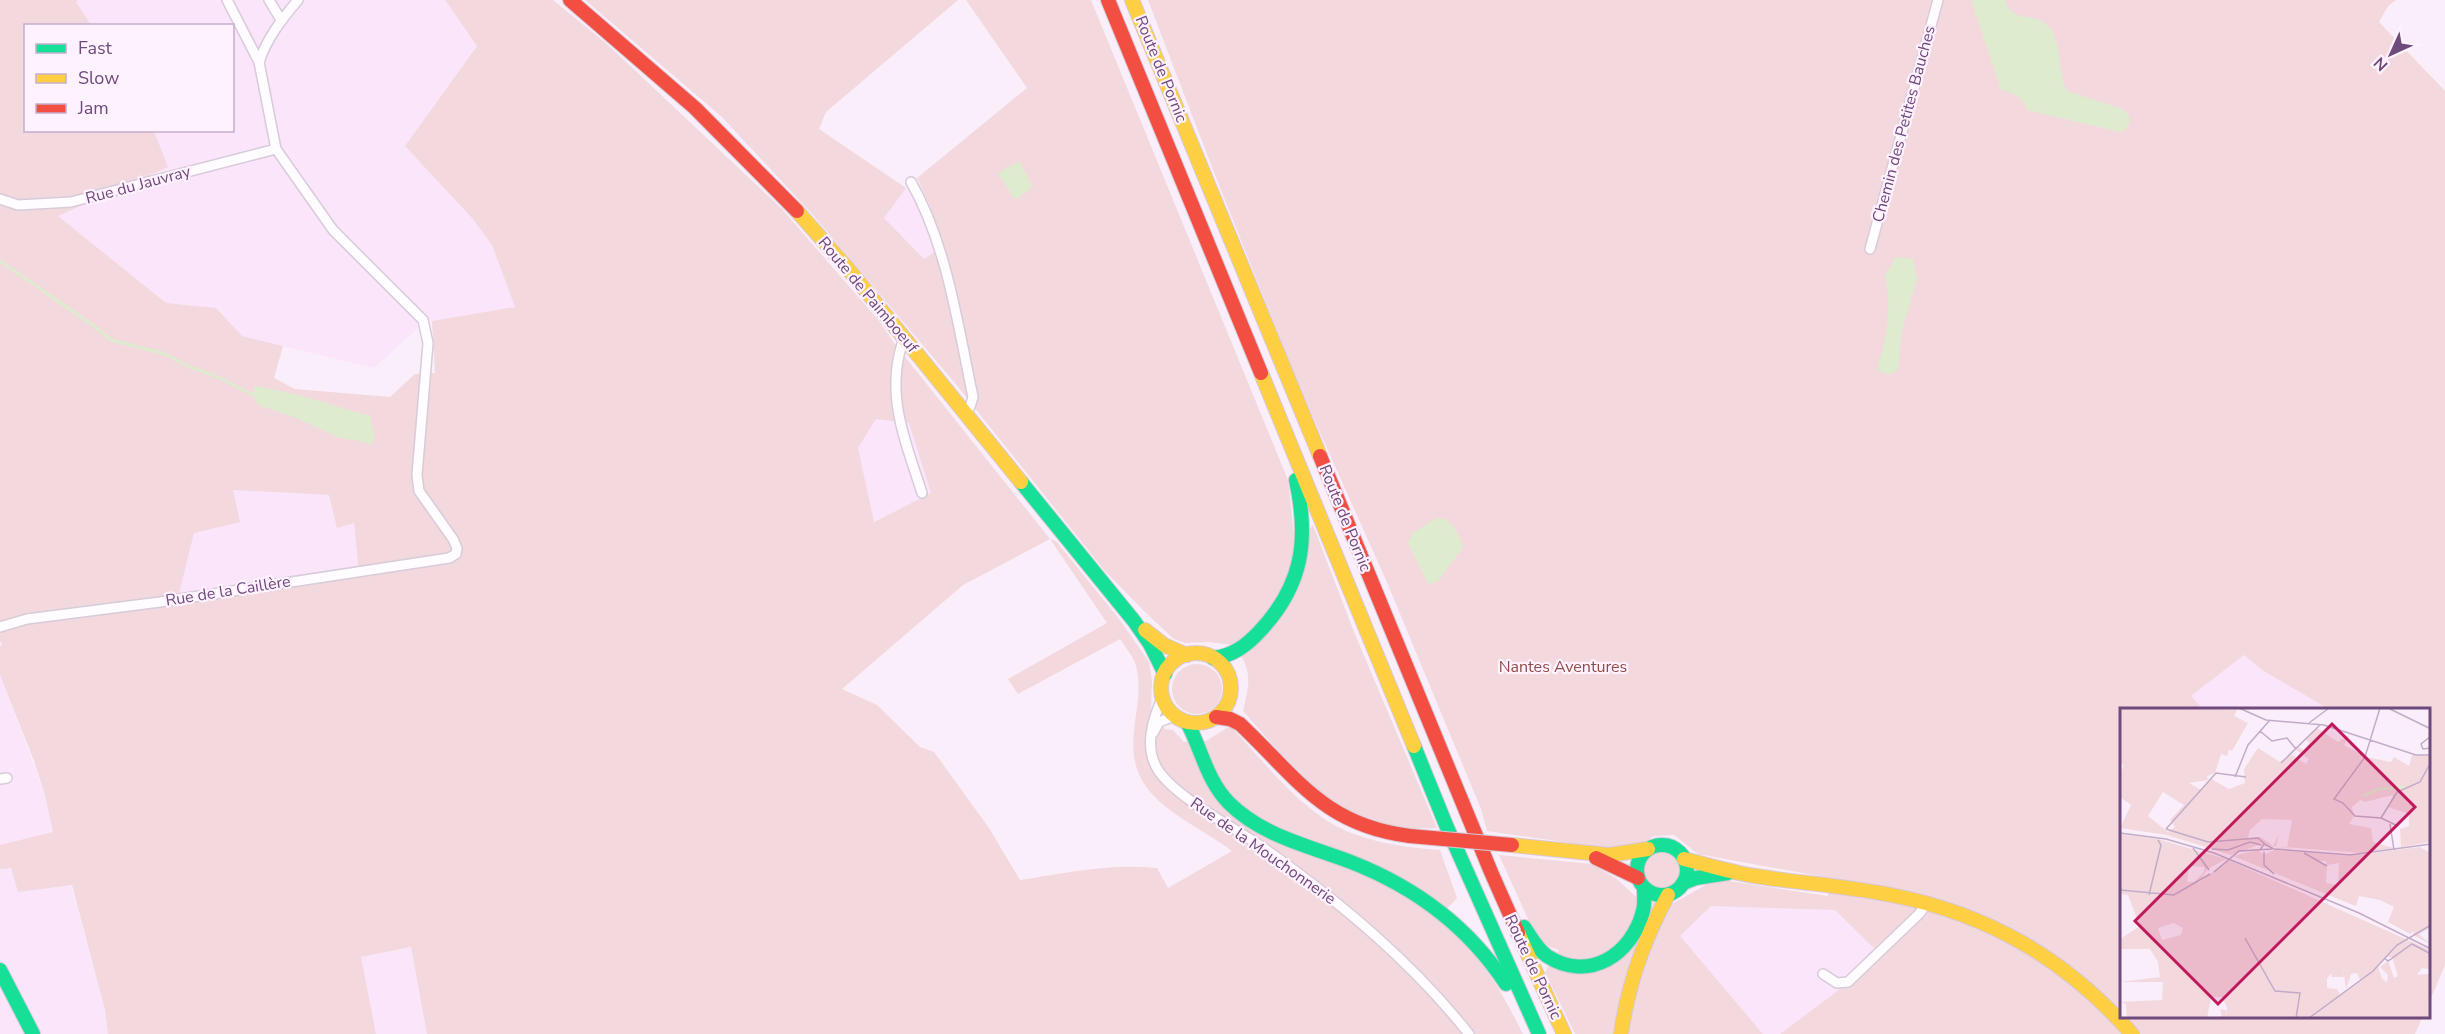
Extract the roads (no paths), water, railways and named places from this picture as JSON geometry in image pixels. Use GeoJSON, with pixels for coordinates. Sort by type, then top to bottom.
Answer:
{"type":"FeatureCollection","features":[{"type":"Feature","properties":{"kind":"main road","name":"Route de Paimboeuf"},"geometry":{"type":"LineString","coordinates":[[570,0],[650,67],[739,150],[823,240],[1134,621],[1150,644],[1164,674]]}},
{"type":"Feature","properties":{"kind":"main road","name":"Route de Pornic"},"geometry":{"type":"LineString","coordinates":[[1108,0],[1446,825],[1536,1029]]}},
{"type":"Feature","properties":{"kind":"main road","name":"Route de Pornic"},"geometry":{"type":"LineString","coordinates":[[1132,0],[1484,854],[1564,1034]]}},
{"type":"Feature","properties":{"kind":"main road"},"geometry":{"type":"LineString","coordinates":[[1213,658],[1234,654],[1264,627],[1296,579],[1303,544],[1303,523],[1297,485],[1286,455],[1285,433]]}},
{"type":"Feature","properties":{"kind":"main road","name":"Route de Paimboeuf"},"geometry":{"type":"LineString","coordinates":[[1134,621],[1164,645],[1187,655]]}},
{"type":"Feature","properties":{"kind":"main road"},"geometry":{"type":"LineString","coordinates":[[1257,740],[1237,712],[1230,695],[1228,675],[1221,664],[1203,654],[1187,655],[1173,662],[1164,674],[1163,697],[1169,710],[1181,719],[1197,739],[1215,784],[1229,803],[1273,834],[1373,871],[1425,899],[1447,917],[1492,963],[1509,989],[1518,1009],[1536,1029]]}},
{"type":"Feature","properties":{"kind":"main road"},"geometry":{"type":"LineString","coordinates":[[1181,719],[1202,723],[1216,717],[1225,708],[1230,695]]}},
{"type":"Feature","properties":{"kind":"main road"},"geometry":{"type":"LineString","coordinates":[[1216,717],[1230,718],[1257,740],[1303,788],[1329,808],[1365,827],[1410,836],[1585,854],[1609,855],[1661,845],[1668,846],[1675,849],[1684,859],[1731,872],[1878,892],[1927,903],[1981,921],[2045,955],[2078,979],[2132,1034]]}},
{"type":"Feature","properties":{"kind":"main road"},"geometry":{"type":"LineString","coordinates":[[1484,854],[1498,871],[1524,927],[1545,955],[1566,966],[1589,968],[1613,957],[1629,940],[1636,926],[1643,911],[1639,859],[1648,849]]}},
{"type":"Feature","properties":{"kind":"main road"},"geometry":{"type":"LineString","coordinates":[[1585,854],[1611,863],[1655,895],[1668,895],[1678,890],[1686,874],[1684,859]]}},
{"type":"Feature","properties":{"kind":"main road"},"geometry":{"type":"LineString","coordinates":[[1683,883],[1696,878],[1731,872]]}},
{"type":"Feature","properties":{"kind":"main road"},"geometry":{"type":"LineString","coordinates":[[1621,1034],[1625,1005],[1635,965],[1653,921],[1668,895]]}},
{"type":"Feature","properties":{"kind":"main road"},"geometry":{"type":"LineString","coordinates":[[0,970],[33,1034]]}},
{"type":"Feature","properties":{"kind":"street"},"geometry":{"type":"LineString","coordinates":[[227,0],[259,62],[276,148]]}},
{"type":"Feature","properties":{"kind":"street"},"geometry":{"type":"LineString","coordinates":[[269,0],[281,20]]}},
{"type":"Feature","properties":{"kind":"street"},"geometry":{"type":"LineString","coordinates":[[259,62],[264,48],[281,20],[298,0]]}},
{"type":"Feature","properties":{"kind":"street","name":"Chemin des Petites Bauches"},"geometry":{"type":"LineString","coordinates":[[1870,249],[1938,0]]}},
{"type":"Feature","properties":{"kind":"street","name":"Rue du Jauvray"},"geometry":{"type":"LineString","coordinates":[[0,199],[18,205],[71,202],[276,148]]}},
{"type":"Feature","properties":{"kind":"street","name":"Rue de la Caillère"},"geometry":{"type":"LineString","coordinates":[[0,627],[27,619],[449,558],[456,554],[457,548],[453,540],[419,491],[417,475],[428,343],[423,320],[333,230],[276,148]]}},
{"type":"Feature","properties":{"kind":"street"},"geometry":{"type":"LineString","coordinates":[[911,182],[926,212],[952,296],[973,397],[970,407],[964,412]]}},
{"type":"Feature","properties":{"kind":"street"},"geometry":{"type":"LineString","coordinates":[[904,338],[896,367],[895,398],[922,493]]}},
{"type":"Feature","properties":{"kind":"street","name":"Rue de la Mouchonnerie"},"geometry":{"type":"LineString","coordinates":[[1163,697],[1152,722],[1152,760],[1166,780],[1182,795],[1257,843],[1323,891],[1373,933],[1423,981],[1469,1034]]}},
{"type":"Feature","properties":{"kind":"street"},"geometry":{"type":"LineString","coordinates":[[1152,735],[1159,722],[1181,719]]}},
{"type":"Feature","properties":{"kind":"street"},"geometry":{"type":"LineString","coordinates":[[1823,974],[1837,983],[1848,982],[1919,914],[1927,903]]}},
{"type":"Feature","properties":{"kind":"waterway"},"geometry":{"type":"LineString","coordinates":[[0,261],[111,340],[165,354],[253,395]]}},
{"type":"Feature","properties":{"kind":"park label","name":"Nantes Aventures"},"geometry":{"type":"Point","coordinates":[1563,667]}}]}
